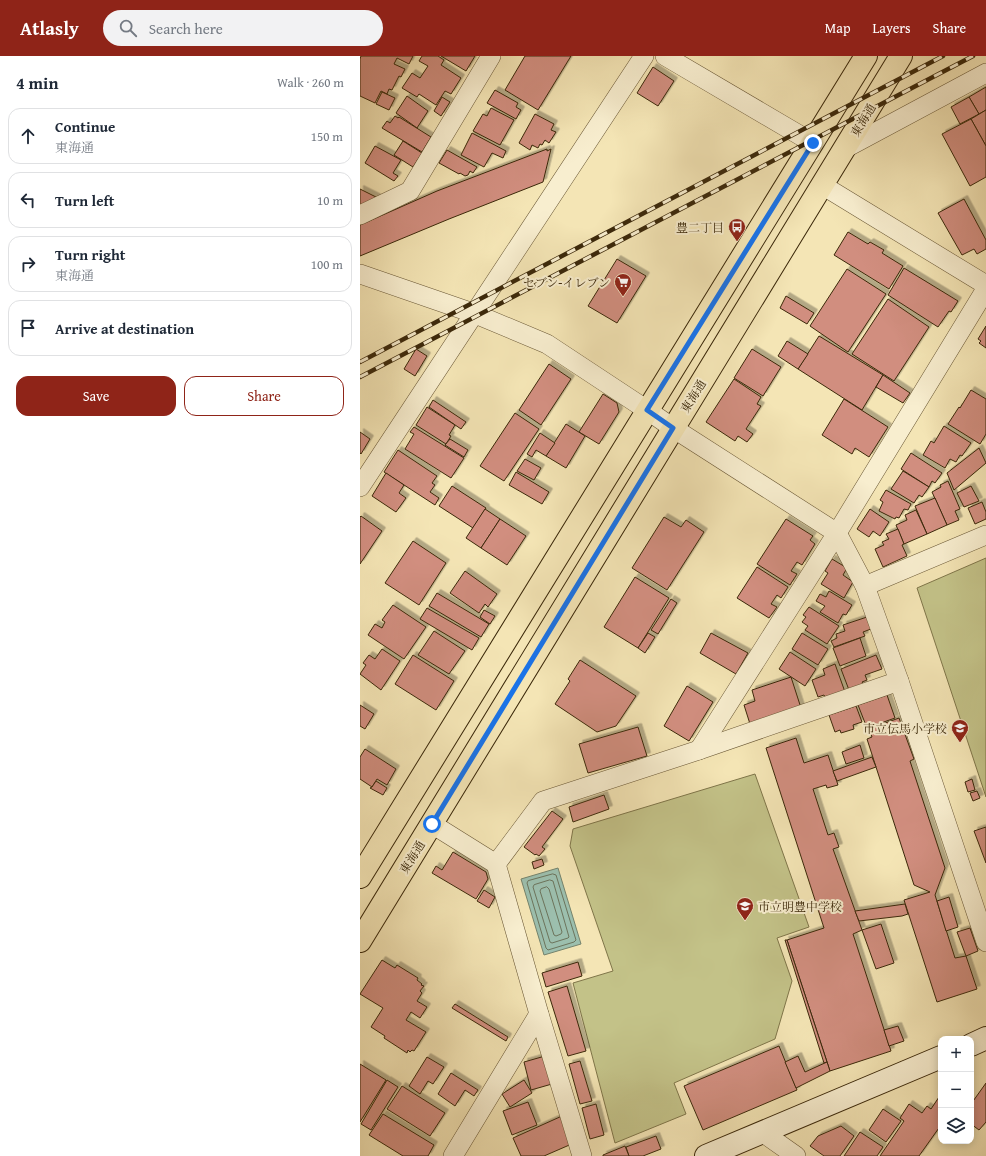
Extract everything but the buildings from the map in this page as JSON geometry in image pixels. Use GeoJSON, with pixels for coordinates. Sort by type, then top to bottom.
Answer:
{"type":"FeatureCollection","features":[{"type":"Feature","properties":{"kind":"main road"},"geometry":{"type":"LineString","coordinates":[[360,877],[866,56]]}},
{"type":"Feature","properties":{"kind":"main road","name":"東海通"},"geometry":{"type":"LineString","coordinates":[[360,941],[901,56]]}},
{"type":"Feature","properties":{"kind":"street"},"geometry":{"type":"LineString","coordinates":[[360,215],[410,190],[491,56]]}},
{"type":"Feature","properties":{"kind":"street"},"geometry":{"type":"LineString","coordinates":[[665,56],[813,143]]}},
{"type":"Feature","properties":{"kind":"street"},"geometry":{"type":"LineString","coordinates":[[360,487],[640,57]]}},
{"type":"Feature","properties":{"kind":"street"},"geometry":{"type":"LineString","coordinates":[[846,148],[986,73]]}},
{"type":"Feature","properties":{"kind":"street"},"geometry":{"type":"LineString","coordinates":[[822,185],[986,285]]}},
{"type":"Feature","properties":{"kind":"street"},"geometry":{"type":"LineString","coordinates":[[360,274],[473,313],[547,344],[673,428],[837,533],[866,586],[986,942]]}},
{"type":"Feature","properties":{"kind":"street"},"geometry":{"type":"LineString","coordinates":[[698,750],[837,533],[986,289]]}},
{"type":"Feature","properties":{"kind":"street"},"geometry":{"type":"LineString","coordinates":[[866,586],[986,535]]}},
{"type":"Feature","properties":{"kind":"street"},"geometry":{"type":"LineString","coordinates":[[496,864],[543,801],[899,681]]}},
{"type":"Feature","properties":{"kind":"street"},"geometry":{"type":"LineString","coordinates":[[432,824],[496,864],[582,1156]]}},
{"type":"Feature","properties":{"kind":"street"},"geometry":{"type":"LineString","coordinates":[[453,1156],[539,1014]]}},
{"type":"Feature","properties":{"kind":"street"},"geometry":{"type":"LineString","coordinates":[[974,1043],[986,1038]]}},
{"type":"Feature","properties":{"kind":"street"},"geometry":{"type":"LineString","coordinates":[[706,1156],[938,1058]]}},
{"type":"Feature","properties":{"kind":"street"},"geometry":{"type":"LineString","coordinates":[[762,1132],[796,1156]]}},
{"type":"Feature","properties":{"kind":"shaded area"},"geometry":{"type":"Polygon","coordinates":[[[986,558],[986,797],[917,588],[986,558]]]}},
{"type":"Feature","properties":{"kind":"shaded area"},"geometry":{"type":"Polygon","coordinates":[[[755,774],[809,927],[777,938],[792,981],[775,1039],[674,1083],[686,1114],[615,1143],[573,983],[613,971],[570,846],[573,829],[755,774]]]}},
{"type":"Feature","properties":{"kind":"water"},"geometry":{"type":"Polygon","coordinates":[[[558,868],[581,944],[544,955],[521,879],[558,868]]]}},
{"type":"Feature","properties":{"kind":"railway"},"geometry":{"type":"LineString","coordinates":[[360,362],[943,56]]}},
{"type":"Feature","properties":{"kind":"railway"},"geometry":{"type":"LineString","coordinates":[[360,377],[973,56]]}},
{"type":"Feature","properties":{"kind":"place","name":"豊二丁目"},"geometry":{"type":"Point","coordinates":[737,242]}},
{"type":"Feature","properties":{"kind":"place","name":"セブン-イレブン"},"geometry":{"type":"Point","coordinates":[623,297]}},
{"type":"Feature","properties":{"kind":"place","name":"市立伝馬小学校"},"geometry":{"type":"Point","coordinates":[960,743]}},
{"type":"Feature","properties":{"kind":"place","name":"市立明豊中学校"},"geometry":{"type":"Point","coordinates":[745,921]}},
{"type":"Feature","properties":{"kind":"route"},"geometry":{"type":"LineString","coordinates":[[432,824],[673,428],[647,410],[813,143]]}}]}
